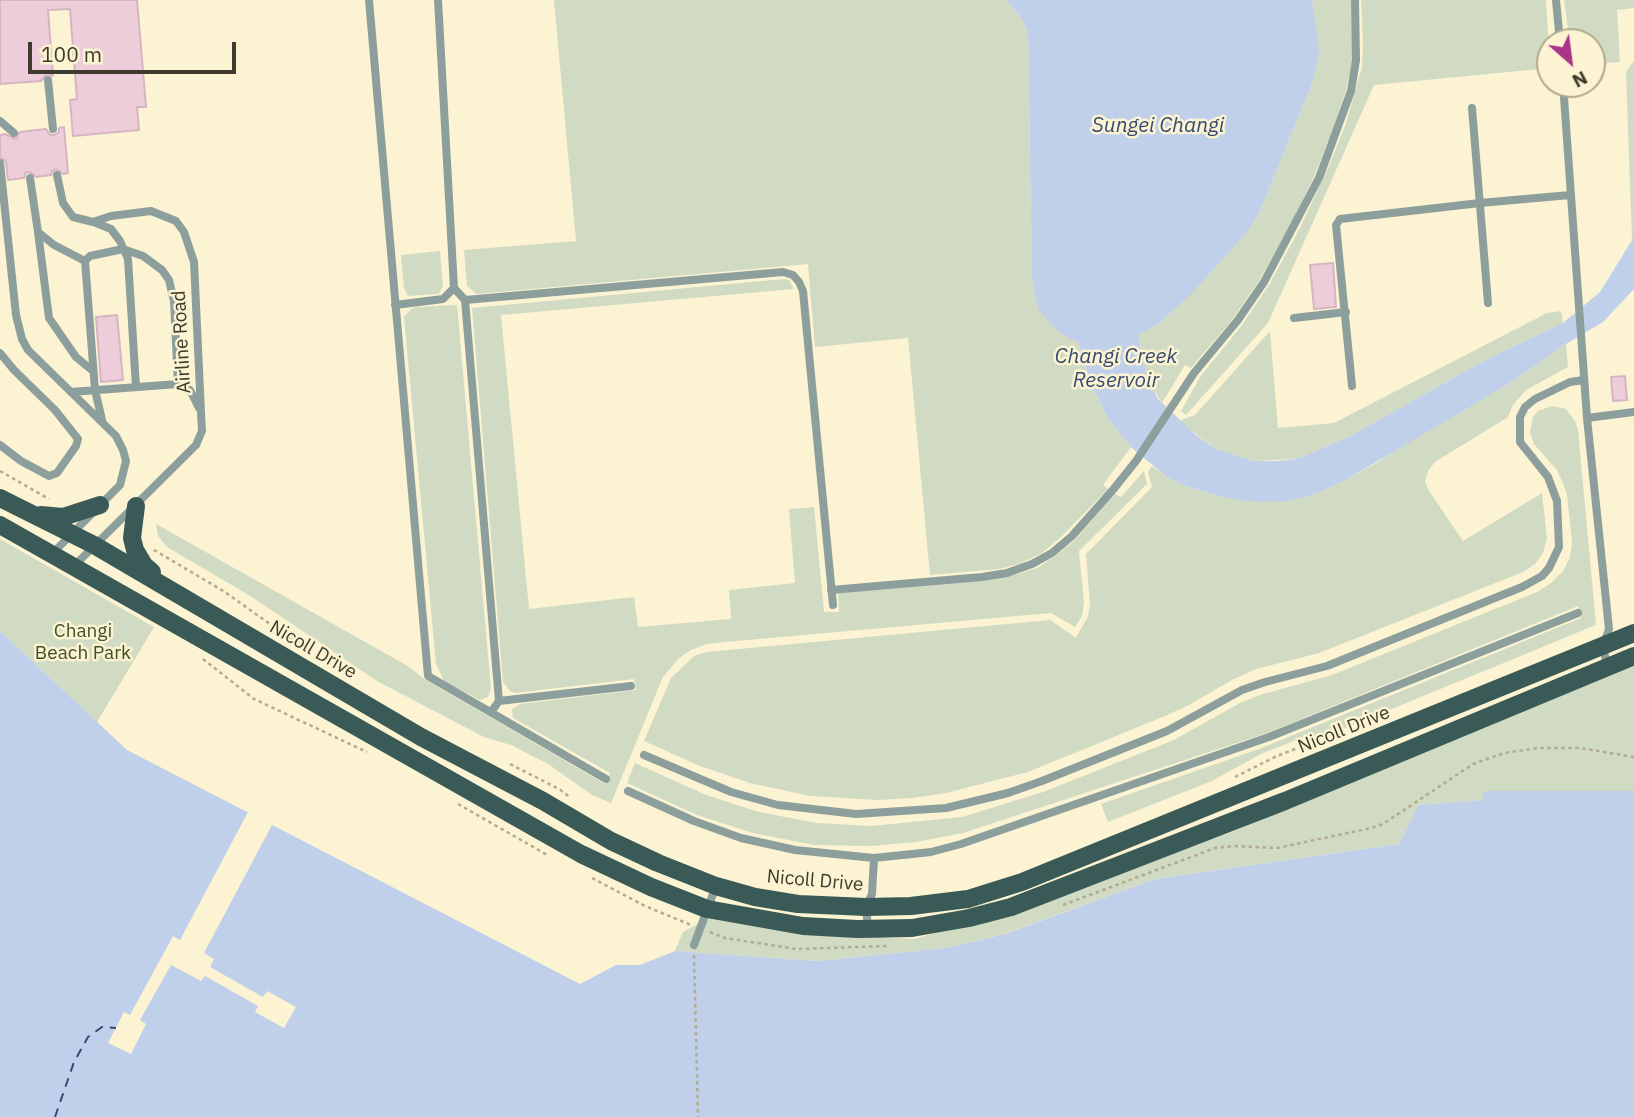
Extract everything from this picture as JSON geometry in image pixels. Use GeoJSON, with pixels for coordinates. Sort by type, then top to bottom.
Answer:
{"type":"FeatureCollection","features":[{"type":"Feature","properties":{"kind":"main road","name":"Nicoll Drive"},"geometry":{"type":"LineString","coordinates":[[0,499],[94,545],[421,737],[543,801],[611,841],[716,886],[755,897],[798,904],[911,906],[968,898],[1022,882],[1634,633]]}},
{"type":"Feature","properties":{"kind":"main road"},"geometry":{"type":"LineString","coordinates":[[27,513],[63,517],[100,505]]}},
{"type":"Feature","properties":{"kind":"main road"},"geometry":{"type":"LineString","coordinates":[[136,506],[132,538],[135,550],[144,565],[170,588]]}},
{"type":"Feature","properties":{"kind":"main road"},"geometry":{"type":"LineString","coordinates":[[0,525],[581,854],[650,887],[707,909],[803,926],[912,928],[969,918],[1010,907],[1237,820],[1634,656]]}},
{"type":"Feature","properties":{"kind":"lane"},"geometry":{"type":"LineString","coordinates":[[369,0],[428,676],[606,779]]}},
{"type":"Feature","properties":{"kind":"lane"},"geometry":{"type":"LineString","coordinates":[[438,0],[454,288],[465,300],[499,701],[491,712]]}},
{"type":"Feature","properties":{"kind":"lane"},"geometry":{"type":"LineString","coordinates":[[831,590],[1007,573],[1052,554],[1072,536],[1136,461],[1194,373],[1238,320],[1264,282],[1319,178],[1351,91],[1356,60],[1355,0]]}},
{"type":"Feature","properties":{"kind":"lane"},"geometry":{"type":"LineString","coordinates":[[1556,0],[1559,28]]}},
{"type":"Feature","properties":{"kind":"lane"},"geometry":{"type":"LineString","coordinates":[[48,80],[53,129]]}},
{"type":"Feature","properties":{"kind":"lane"},"geometry":{"type":"LineString","coordinates":[[1564,98],[1587,418],[1609,629],[1603,646],[1607,666]]}},
{"type":"Feature","properties":{"kind":"lane"},"geometry":{"type":"LineString","coordinates":[[1472,108],[1488,303]]}},
{"type":"Feature","properties":{"kind":"lane"},"geometry":{"type":"LineString","coordinates":[[0,121],[14,133]]}},
{"type":"Feature","properties":{"kind":"lane"},"geometry":{"type":"LineString","coordinates":[[0,163],[16,315],[22,339],[28,350],[116,436],[126,461],[120,485],[51,555]]}},
{"type":"Feature","properties":{"kind":"lane"},"geometry":{"type":"LineString","coordinates":[[57,174],[66,209],[73,217],[103,224],[111,229],[123,249],[130,268],[136,387]]}},
{"type":"Feature","properties":{"kind":"lane"},"geometry":{"type":"LineString","coordinates":[[30,178],[49,318],[76,357],[93,371]]}},
{"type":"Feature","properties":{"kind":"lane"},"geometry":{"type":"LineString","coordinates":[[1352,386],[1336,226],[1340,219],[1570,195]]}},
{"type":"Feature","properties":{"kind":"lane","name":"Airline Road"},"geometry":{"type":"LineString","coordinates":[[73,567],[196,445],[202,431],[194,262],[184,232],[176,221],[151,211],[111,216],[93,222]]}},
{"type":"Feature","properties":{"kind":"lane"},"geometry":{"type":"LineString","coordinates":[[38,232],[54,245],[85,261]]}},
{"type":"Feature","properties":{"kind":"lane"},"geometry":{"type":"LineString","coordinates":[[102,420],[93,371],[85,261],[90,256],[123,249],[143,256],[162,270],[169,280],[174,301],[178,384]]}},
{"type":"Feature","properties":{"kind":"lane"},"geometry":{"type":"LineString","coordinates":[[465,300],[783,272],[793,275],[803,291],[833,605]]}},
{"type":"Feature","properties":{"kind":"lane"},"geometry":{"type":"LineString","coordinates":[[395,305],[443,299],[454,288]]}},
{"type":"Feature","properties":{"kind":"lane"},"geometry":{"type":"LineString","coordinates":[[1294,317],[1346,312]]}},
{"type":"Feature","properties":{"kind":"lane"},"geometry":{"type":"LineString","coordinates":[[0,353],[55,410],[78,439],[57,473],[49,476],[21,461],[0,445]]}},
{"type":"Feature","properties":{"kind":"lane"},"geometry":{"type":"LineString","coordinates":[[645,755],[731,792],[779,805],[856,814],[918,811],[1008,793],[1167,731],[1242,690],[1327,666],[1522,587],[1542,576],[1559,547],[1557,501],[1548,477],[1520,442],[1520,417],[1525,407],[1535,399],[1570,382],[1584,380]]}},
{"type":"Feature","properties":{"kind":"lane"},"geometry":{"type":"LineString","coordinates":[[71,391],[178,384],[190,390],[201,412]]}},
{"type":"Feature","properties":{"kind":"lane"},"geometry":{"type":"LineString","coordinates":[[1587,418],[1634,412]]}},
{"type":"Feature","properties":{"kind":"lane"},"geometry":{"type":"LineString","coordinates":[[628,791],[694,821],[741,838],[795,850],[874,858],[906,856],[961,844],[1269,737],[1577,614]]}},
{"type":"Feature","properties":{"kind":"lane"},"geometry":{"type":"LineString","coordinates":[[1530,676],[1541,695]]}},
{"type":"Feature","properties":{"kind":"lane"},"geometry":{"type":"LineString","coordinates":[[499,701],[631,686]]}},
{"type":"Feature","properties":{"kind":"lane"},"geometry":{"type":"LineString","coordinates":[[1405,728],[1413,748]]}},
{"type":"Feature","properties":{"kind":"lane"},"geometry":{"type":"LineString","coordinates":[[1225,800],[1237,820]]}},
{"type":"Feature","properties":{"kind":"lane"},"geometry":{"type":"LineString","coordinates":[[868,929],[866,907],[872,894],[874,858]]}},
{"type":"Feature","properties":{"kind":"lane"},"geometry":{"type":"LineString","coordinates":[[694,945],[716,886]]}},
{"type":"Feature","properties":{"kind":"path"},"geometry":{"type":"LineString","coordinates":[[0,471],[53,501]]}},
{"type":"Feature","properties":{"kind":"path"},"geometry":{"type":"LineString","coordinates":[[152,547],[172,562],[225,592],[311,653]]}},
{"type":"Feature","properties":{"kind":"path"},"geometry":{"type":"LineString","coordinates":[[694,945],[698,1117]]}},
{"type":"Feature","properties":{"kind":"green space"},"geometry":{"type":"Polygon","coordinates":[[[554,0],[1006,0],[1020,16],[1028,32],[1032,279],[1038,308],[1055,329],[1078,342],[1090,381],[1107,417],[1131,447],[1103,485],[1108,489],[1042,553],[1019,564],[999,569],[930,575],[908,338],[815,347],[808,264],[477,294],[467,286],[464,250],[576,241],[554,0]]]}},
{"type":"Feature","properties":{"kind":"green space"},"geometry":{"type":"Polygon","coordinates":[[[1312,0],[1351,0],[1353,58],[1335,123],[1314,177],[1259,281],[1232,320],[1191,368],[1185,365],[1162,403],[1147,378],[1138,335],[1157,325],[1187,297],[1245,235],[1259,213],[1312,84],[1312,0]]]}},
{"type":"Feature","properties":{"kind":"green space"},"geometry":{"type":"Polygon","coordinates":[[[1361,0],[1546,0],[1548,28],[1536,28],[1536,69],[1374,85],[1268,323],[1186,415],[1181,411],[1200,377],[1242,325],[1269,285],[1300,228],[1346,123],[1362,67],[1361,0]]]}},
{"type":"Feature","properties":{"kind":"green space"},"geometry":{"type":"Polygon","coordinates":[[[1564,0],[1634,0],[1634,8],[1617,10],[1620,62],[1606,63],[1606,28],[1568,28],[1564,0]]]}},
{"type":"Feature","properties":{"kind":"green space"},"geometry":{"type":"Polygon","coordinates":[[[1634,61],[1634,237],[1632,241],[1626,72],[1634,61]]]}},
{"type":"Feature","properties":{"kind":"green space"},"geometry":{"type":"Polygon","coordinates":[[[440,251],[443,285],[439,294],[408,296],[404,288],[401,255],[440,251]]]}},
{"type":"Feature","properties":{"kind":"green space"},"geometry":{"type":"Polygon","coordinates":[[[789,280],[794,289],[501,315],[529,609],[634,597],[638,627],[731,619],[729,590],[795,583],[789,509],[814,507],[824,612],[839,612],[838,593],[968,582],[1018,574],[1037,568],[1074,541],[1115,494],[1121,497],[1144,471],[1147,484],[1079,551],[1084,602],[1082,616],[1075,627],[1051,613],[725,642],[707,644],[691,650],[679,658],[663,677],[611,803],[592,795],[548,764],[511,745],[484,737],[377,681],[252,597],[167,547],[158,536],[156,524],[406,665],[426,680],[605,784],[610,773],[513,718],[512,709],[520,704],[636,690],[634,679],[515,693],[503,682],[472,308],[789,280]]]}},
{"type":"Feature","properties":{"kind":"green space"},"geometry":{"type":"Polygon","coordinates":[[[457,305],[491,689],[488,697],[480,700],[444,681],[436,664],[404,317],[416,307],[457,305]]]}},
{"type":"Feature","properties":{"kind":"green space"},"geometry":{"type":"Polygon","coordinates":[[[1561,311],[1563,323],[1491,357],[1350,436],[1297,459],[1253,461],[1232,455],[1216,449],[1179,421],[1195,415],[1270,331],[1278,428],[1334,423],[1547,313],[1561,311]]]}},
{"type":"Feature","properties":{"kind":"green space"},"geometry":{"type":"Polygon","coordinates":[[[1566,344],[1568,367],[1526,390],[1513,405],[1508,417],[1435,462],[1425,481],[1463,541],[1542,493],[1547,538],[1543,553],[1535,564],[1523,572],[1319,653],[1256,669],[1165,716],[1028,772],[946,793],[878,800],[810,796],[750,783],[700,766],[644,741],[671,678],[694,656],[707,652],[1050,620],[1076,638],[1088,616],[1090,604],[1086,554],[1152,487],[1148,472],[1152,466],[1188,487],[1231,499],[1289,501],[1315,494],[1376,463],[1510,383],[1566,344]]]}},
{"type":"Feature","properties":{"kind":"green space"},"geometry":{"type":"Polygon","coordinates":[[[1552,406],[1566,409],[1578,430],[1596,625],[1338,731],[1301,738],[1261,754],[1212,781],[1108,822],[1101,804],[1259,749],[1581,618],[1578,606],[1267,733],[963,833],[916,842],[872,846],[814,845],[753,833],[697,815],[627,783],[635,763],[706,795],[759,812],[817,823],[871,826],[962,817],[1043,792],[1174,740],[1240,703],[1332,675],[1537,592],[1551,583],[1563,571],[1570,557],[1572,542],[1567,495],[1557,470],[1534,444],[1530,432],[1533,417],[1538,411],[1552,406]]]}},
{"type":"Feature","properties":{"kind":"green space","name":"Changi Beach Park"},"geometry":{"type":"Polygon","coordinates":[[[0,539],[154,627],[97,722],[0,631],[0,539]]]}},
{"type":"Feature","properties":{"kind":"green space"},"geometry":{"type":"Polygon","coordinates":[[[1634,661],[1634,791],[1484,791],[1484,800],[1418,805],[1399,844],[1155,879],[1004,934],[946,948],[818,961],[675,951],[683,932],[715,915],[820,933],[915,939],[1001,913],[1232,832],[1634,661]]]}},
{"type":"Feature","properties":{"kind":"water","name":"Sungei Changi"},"geometry":{"type":"Polygon","coordinates":[[[1006,0],[1312,0],[1319,53],[1312,84],[1259,213],[1245,235],[1188,297],[1157,325],[1138,335],[1147,378],[1158,399],[1196,435],[1216,449],[1253,461],[1277,461],[1297,459],[1350,436],[1491,357],[1563,323],[1600,292],[1634,237],[1634,289],[1603,322],[1510,383],[1344,481],[1315,494],[1289,501],[1261,502],[1231,499],[1188,487],[1167,477],[1131,447],[1107,417],[1090,381],[1078,342],[1055,329],[1038,309],[1032,279],[1028,32],[1020,16],[1006,0]]]}},
{"type":"Feature","properties":{"kind":"water"},"geometry":{"type":"Polygon","coordinates":[[[0,631],[127,750],[580,984],[616,965],[640,965],[675,951],[818,961],[946,948],[1005,934],[1155,879],[1399,844],[1418,805],[1483,800],[1483,791],[1634,791],[1634,1117],[0,1117],[0,631]]]}},
{"type":"Feature","properties":{"kind":"pier"},"geometry":{"type":"Polygon","coordinates":[[[248,812],[272,825],[204,953],[214,959],[210,967],[263,997],[267,991],[296,1007],[284,1028],[255,1012],[258,1006],[205,976],[201,981],[171,965],[140,1020],[146,1024],[131,1054],[108,1043],[124,1012],[130,1015],[173,936],[180,940],[248,812]]]}},
{"type":"Feature","properties":{"kind":"building"},"geometry":{"type":"Polygon","coordinates":[[[0,0],[137,0],[146,107],[137,107],[139,130],[73,136],[70,100],[77,99],[70,9],[48,10],[53,76],[47,74],[41,81],[0,84],[0,0]]]}},
{"type":"Feature","properties":{"kind":"building"},"geometry":{"type":"Polygon","coordinates":[[[64,127],[68,173],[63,174],[56,169],[51,175],[36,177],[30,172],[25,173],[24,178],[8,180],[6,162],[0,157],[0,135],[5,134],[16,139],[20,132],[46,129],[50,135],[54,135],[59,132],[59,128],[64,127]]]}},
{"type":"Feature","properties":{"kind":"building"},"geometry":{"type":"Polygon","coordinates":[[[1333,263],[1336,307],[1314,309],[1310,265],[1333,263]]]}},
{"type":"Feature","properties":{"kind":"building"},"geometry":{"type":"Polygon","coordinates":[[[117,315],[123,380],[101,382],[96,317],[117,315]]]}},
{"type":"Feature","properties":{"kind":"building"},"geometry":{"type":"Polygon","coordinates":[[[1625,376],[1627,400],[1613,401],[1611,377],[1625,376]]]}},
{"type":"Feature","properties":{"kind":"ferry route"},"geometry":{"type":"LineString","coordinates":[[55,1117],[74,1062],[88,1037],[102,1027],[116,1028]]}},
{"type":"Feature","properties":{"kind":"water label","name":"Changi Creek Reservoir"},"geometry":{"type":"Point","coordinates":[1116,369]}}]}
